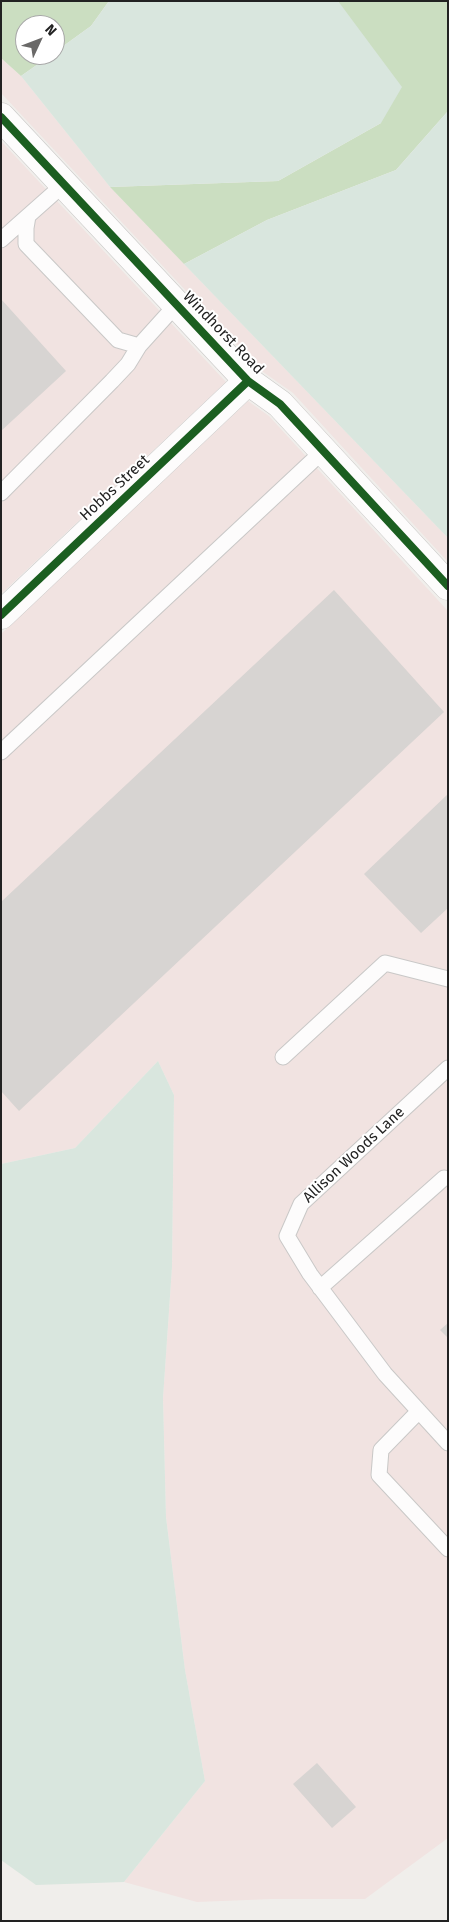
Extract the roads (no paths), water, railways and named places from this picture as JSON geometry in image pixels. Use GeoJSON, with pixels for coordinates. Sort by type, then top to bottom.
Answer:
{"type":"FeatureCollection","features":[{"type":"Feature","properties":{"kind":"street","name":"Windhorst Road"},"geometry":{"type":"LineString","coordinates":[[1,117],[248,381],[280,404],[448,586]]}},
{"type":"Feature","properties":{"kind":"street","name":"Hobbs Street"},"geometry":{"type":"LineString","coordinates":[[1,615],[248,381]]}},
{"type":"Feature","properties":{"kind":"lane"},"geometry":{"type":"LineString","coordinates":[[1,240],[64,184]]}},
{"type":"Feature","properties":{"kind":"lane"},"geometry":{"type":"LineString","coordinates":[[28,216],[26,244],[118,340],[139,346]]}},
{"type":"Feature","properties":{"kind":"lane"},"geometry":{"type":"LineString","coordinates":[[1,493],[128,364],[139,346],[176,305]]}},
{"type":"Feature","properties":{"kind":"lane"},"geometry":{"type":"LineString","coordinates":[[1,752],[323,451]]}},
{"type":"Feature","properties":{"kind":"lane"},"geometry":{"type":"LineString","coordinates":[[283,1058],[385,962],[448,979]]}},
{"type":"Feature","properties":{"kind":"lane","name":"Allison Woods Lane"},"geometry":{"type":"LineString","coordinates":[[448,1068],[301,1204],[286,1236],[320,1288],[385,1374],[448,1443]]}},
{"type":"Feature","properties":{"kind":"lane"},"geometry":{"type":"LineString","coordinates":[[320,1288],[444,1178]]}},
{"type":"Feature","properties":{"kind":"lane"},"geometry":{"type":"LineString","coordinates":[[418,1411],[381,1450],[379,1475],[448,1550]]}}]}
